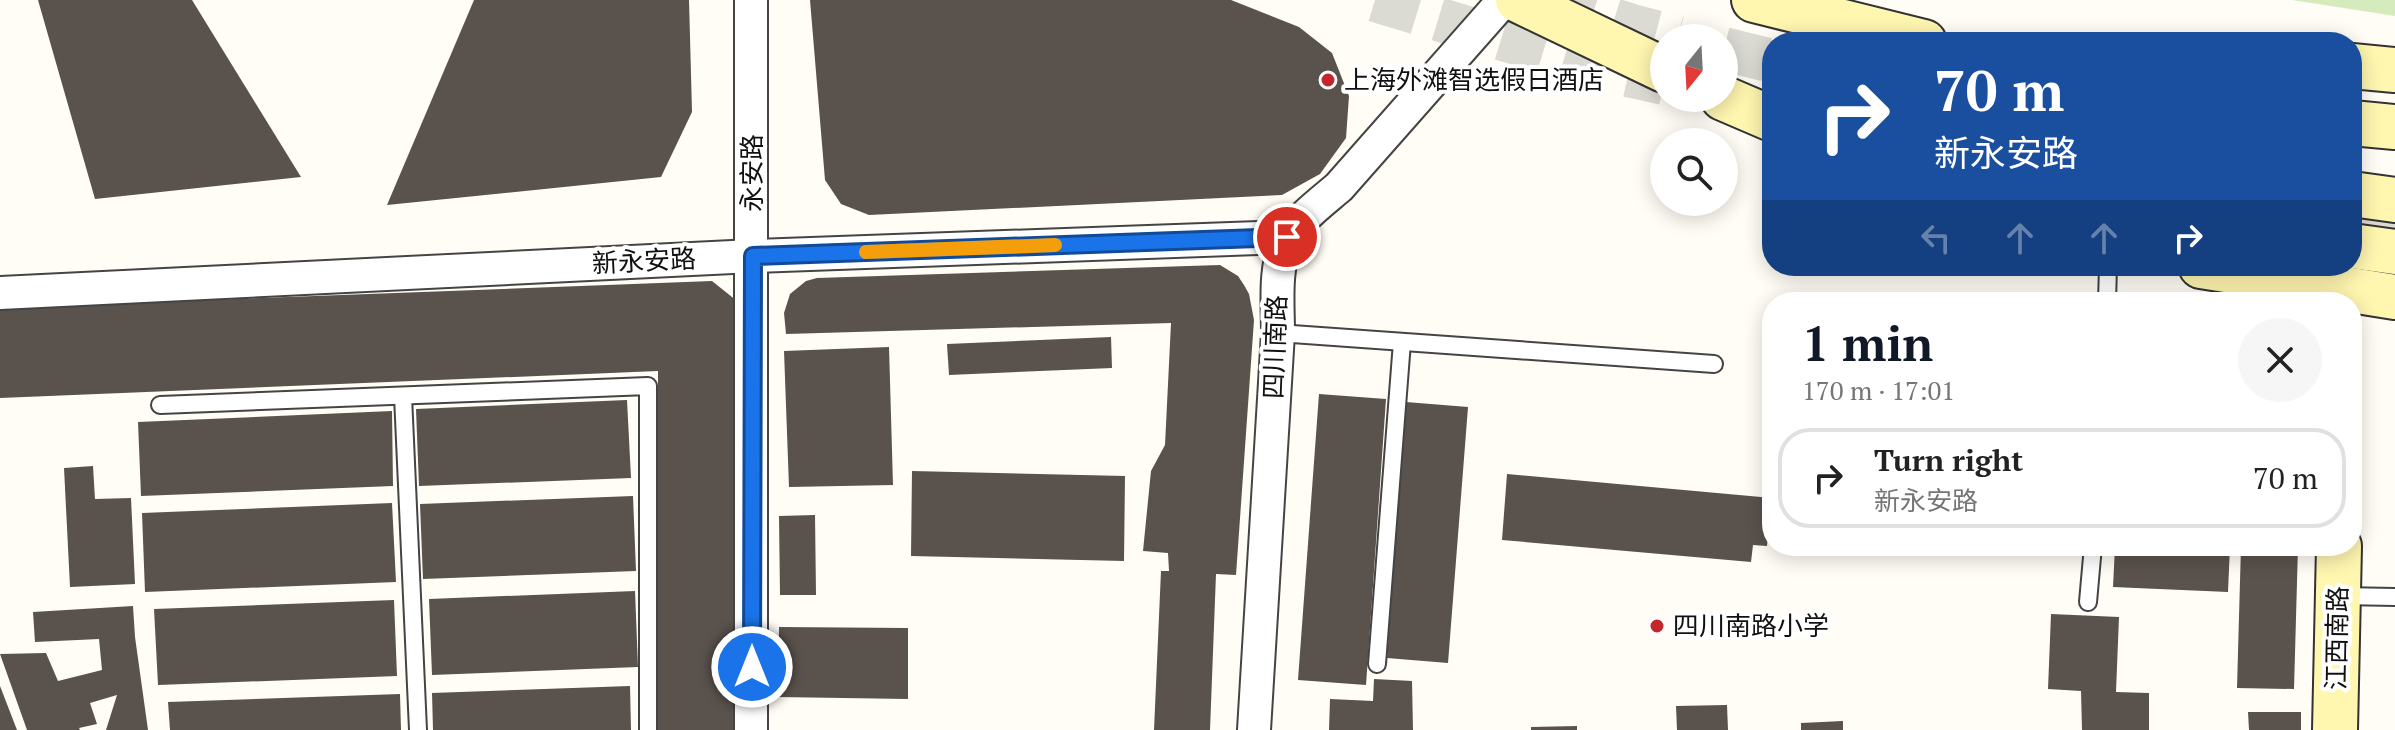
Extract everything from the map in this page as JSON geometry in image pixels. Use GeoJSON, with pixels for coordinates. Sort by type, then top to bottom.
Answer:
{"type":"FeatureCollection","features":[{"type":"Feature","properties":{"kind":"main road"},"geometry":{"type":"LineString","coordinates":[[1518,0],[1650,63]]}},
{"type":"Feature","properties":{"kind":"main road"},"geometry":{"type":"LineString","coordinates":[[1754,0],[1884,32]]}},
{"type":"Feature","properties":{"kind":"main road"},"geometry":{"type":"LineString","coordinates":[[2362,67],[2395,70]]}},
{"type":"Feature","properties":{"kind":"main road"},"geometry":{"type":"LineString","coordinates":[[1738,103],[1762,108]]}},
{"type":"Feature","properties":{"kind":"main road"},"geometry":{"type":"LineString","coordinates":[[1738,105],[1762,115]]}},
{"type":"Feature","properties":{"kind":"main road"},"geometry":{"type":"LineString","coordinates":[[2362,124],[2395,127]]}},
{"type":"Feature","properties":{"kind":"main road"},"geometry":{"type":"LineString","coordinates":[[2362,195],[2395,200]]}},
{"type":"Feature","properties":{"kind":"main road"},"geometry":{"type":"LineString","coordinates":[[2362,247],[2395,252]]}},
{"type":"Feature","properties":{"kind":"main road"},"geometry":{"type":"LineString","coordinates":[[2250,276],[2328,292]]}},
{"type":"Feature","properties":{"kind":"main road"},"geometry":{"type":"LineString","coordinates":[[2362,296],[2395,297]]}},
{"type":"Feature","properties":{"kind":"main road","name":"江西南路"},"geometry":{"type":"LineString","coordinates":[[2335,730],[2339,556]]}},
{"type":"Feature","properties":{"kind":"street","name":"永安路"},"geometry":{"type":"LineString","coordinates":[[751,0],[751,730]]}},
{"type":"Feature","properties":{"kind":"street"},"geometry":{"type":"LineString","coordinates":[[1287,237],[1339,187],[1504,0]]}},
{"type":"Feature","properties":{"kind":"street","name":"新永安路"},"geometry":{"type":"LineString","coordinates":[[0,293],[753,256],[1287,237]]}},
{"type":"Feature","properties":{"kind":"street","name":"四川南路"},"geometry":{"type":"LineString","coordinates":[[1254,730],[1278,333],[1278,275],[1287,237]]}},
{"type":"Feature","properties":{"kind":"lane"},"geometry":{"type":"LineString","coordinates":[[1278,333],[1714,364]]}},
{"type":"Feature","properties":{"kind":"lane"},"geometry":{"type":"LineString","coordinates":[[1377,664],[1402,342]]}},
{"type":"Feature","properties":{"kind":"lane"},"geometry":{"type":"LineString","coordinates":[[160,405],[648,386],[648,730]]}},
{"type":"Feature","properties":{"kind":"lane"},"geometry":{"type":"LineString","coordinates":[[403,396],[418,730]]}},
{"type":"Feature","properties":{"kind":"lane"},"geometry":{"type":"LineString","coordinates":[[2088,602],[2092,556]]}},
{"type":"Feature","properties":{"kind":"lane"},"geometry":{"type":"LineString","coordinates":[[2337,596],[2395,597]]}},
{"type":"Feature","properties":{"kind":"green space"},"geometry":{"type":"Polygon","coordinates":[[[2292,0],[2395,0],[2395,16],[2292,0]]]}},
{"type":"Feature","properties":{"kind":"building"},"geometry":{"type":"Polygon","coordinates":[[[38,0],[192,0],[301,177],[95,199],[38,0]]]}},
{"type":"Feature","properties":{"kind":"building"},"geometry":{"type":"Polygon","coordinates":[[[474,0],[689,0],[692,112],[661,177],[387,205],[474,0]]]}},
{"type":"Feature","properties":{"kind":"building"},"geometry":{"type":"Polygon","coordinates":[[[810,0],[1231,0],[1299,27],[1332,53],[1349,96],[1346,138],[1320,174],[1282,195],[869,215],[841,204],[825,180],[810,0]]]}},
{"type":"Feature","properties":{"kind":"building"},"geometry":{"type":"Polygon","coordinates":[[[1220,265],[1238,276],[1244,285],[1254,320],[1236,575],[1216,574],[1210,730],[1154,730],[1161,571],[1169,571],[1168,553],[1143,551],[1151,471],[1165,445],[1171,323],[786,334],[784,313],[790,294],[806,281],[817,278],[1220,265]]]}},
{"type":"Feature","properties":{"kind":"building"},"geometry":{"type":"Polygon","coordinates":[[[712,281],[737,301],[733,730],[658,730],[658,371],[0,398],[0,308],[712,281]]]}},
{"type":"Feature","properties":{"kind":"building"},"geometry":{"type":"Polygon","coordinates":[[[1111,337],[1112,368],[949,375],[947,344],[1111,337]]]}},
{"type":"Feature","properties":{"kind":"building"},"geometry":{"type":"Polygon","coordinates":[[[889,347],[893,485],[789,487],[784,351],[889,347]]]}},
{"type":"Feature","properties":{"kind":"building"},"geometry":{"type":"Polygon","coordinates":[[[1319,394],[1386,399],[1366,685],[1298,680],[1319,394]]]}},
{"type":"Feature","properties":{"kind":"building"},"geometry":{"type":"Polygon","coordinates":[[[627,400],[631,478],[419,486],[416,409],[627,400]]]}},
{"type":"Feature","properties":{"kind":"building"},"geometry":{"type":"Polygon","coordinates":[[[1406,402],[1468,407],[1448,663],[1387,658],[1406,402]]]}},
{"type":"Feature","properties":{"kind":"building"},"geometry":{"type":"Polygon","coordinates":[[[392,411],[393,486],[141,496],[138,422],[392,411]]]}},
{"type":"Feature","properties":{"kind":"building"},"geometry":{"type":"Polygon","coordinates":[[[93,466],[95,499],[131,498],[135,584],[70,587],[64,468],[93,466]]]}},
{"type":"Feature","properties":{"kind":"building"},"geometry":{"type":"Polygon","coordinates":[[[912,471],[1125,476],[1124,561],[911,556],[912,471]]]}},
{"type":"Feature","properties":{"kind":"building"},"geometry":{"type":"Polygon","coordinates":[[[1507,474],[1762,497],[1762,546],[1753,545],[1751,562],[1502,540],[1507,474]]]}},
{"type":"Feature","properties":{"kind":"building"},"geometry":{"type":"Polygon","coordinates":[[[633,496],[636,571],[423,579],[420,504],[633,496]]]}},
{"type":"Feature","properties":{"kind":"building"},"geometry":{"type":"Polygon","coordinates":[[[392,503],[396,582],[145,592],[142,513],[392,503]]]}},
{"type":"Feature","properties":{"kind":"building"},"geometry":{"type":"Polygon","coordinates":[[[815,515],[816,595],[780,595],[779,516],[815,515]]]}},
{"type":"Feature","properties":{"kind":"building"},"geometry":{"type":"Polygon","coordinates":[[[2115,556],[2230,556],[2228,592],[2113,587],[2115,556]]]}},
{"type":"Feature","properties":{"kind":"building"},"geometry":{"type":"Polygon","coordinates":[[[2241,556],[2298,556],[2294,689],[2237,688],[2241,556]]]}},
{"type":"Feature","properties":{"kind":"building"},"geometry":{"type":"Polygon","coordinates":[[[635,591],[638,667],[432,675],[429,599],[635,591]]]}},
{"type":"Feature","properties":{"kind":"building"},"geometry":{"type":"Polygon","coordinates":[[[394,600],[397,676],[158,685],[154,609],[394,600]]]}},
{"type":"Feature","properties":{"kind":"building"},"geometry":{"type":"Polygon","coordinates":[[[133,606],[148,730],[106,730],[117,695],[90,703],[97,724],[80,730],[27,730],[0,654],[46,653],[58,681],[102,670],[99,639],[35,642],[33,612],[133,606]]]}},
{"type":"Feature","properties":{"kind":"building"},"geometry":{"type":"Polygon","coordinates":[[[2051,614],[2119,617],[2116,692],[2149,693],[2149,730],[2082,730],[2081,691],[2048,689],[2051,614]]]}},
{"type":"Feature","properties":{"kind":"building"},"geometry":{"type":"Polygon","coordinates":[[[779,627],[908,628],[908,699],[778,697],[779,627]]]}},
{"type":"Feature","properties":{"kind":"building"},"geometry":{"type":"Polygon","coordinates":[[[1374,679],[1412,681],[1413,730],[1329,730],[1330,699],[1373,701],[1374,679]]]}},
{"type":"Feature","properties":{"kind":"building"},"geometry":{"type":"Polygon","coordinates":[[[0,686],[17,730],[0,730],[0,686]]]}},
{"type":"Feature","properties":{"kind":"building"},"geometry":{"type":"Polygon","coordinates":[[[630,686],[631,730],[433,730],[432,693],[630,686]]]}},
{"type":"Feature","properties":{"kind":"building"},"geometry":{"type":"Polygon","coordinates":[[[400,694],[401,730],[170,730],[168,702],[400,694]]]}},
{"type":"Feature","properties":{"kind":"building"},"geometry":{"type":"Polygon","coordinates":[[[1727,705],[1728,730],[1677,730],[1676,706],[1727,705]]]}},
{"type":"Feature","properties":{"kind":"building"},"geometry":{"type":"Polygon","coordinates":[[[2248,712],[2301,712],[2301,730],[2249,730],[2248,712]]]}},
{"type":"Feature","properties":{"kind":"building"},"geometry":{"type":"Polygon","coordinates":[[[1843,721],[1843,730],[1801,730],[1801,723],[1843,721]]]}},
{"type":"Feature","properties":{"kind":"building"},"geometry":{"type":"Polygon","coordinates":[[[1577,726],[1577,730],[1531,730],[1531,727],[1577,726]]]}},
{"type":"Feature","properties":{"kind":"tunnel"},"geometry":{"type":"LineString","coordinates":[[1375,0],[1605,70],[1650,80]]}},
{"type":"Feature","properties":{"kind":"tunnel"},"geometry":{"type":"LineString","coordinates":[[1551,0],[1650,31]]}},
{"type":"Feature","properties":{"kind":"tunnel"},"geometry":{"type":"LineString","coordinates":[[1738,52],[1762,58]]}},
{"type":"Feature","properties":{"kind":"tunnel"},"geometry":{"type":"LineString","coordinates":[[2362,221],[2395,225]]}},
{"type":"Feature","properties":{"kind":"slow traffic"},"geometry":{"type":"LineString","coordinates":[[866,252],[1055,245]]}},
{"type":"Feature","properties":{"kind":"place","name":"上海外滩智选假日酒店"},"geometry":{"type":"Point","coordinates":[1328,80]}},
{"type":"Feature","properties":{"kind":"place","name":"四川南路小学"},"geometry":{"type":"Point","coordinates":[1657,626]}},
{"type":"Feature","properties":{"kind":"route"},"geometry":{"type":"LineString","coordinates":[[752,667],[753,256],[1287,237]]}}]}
